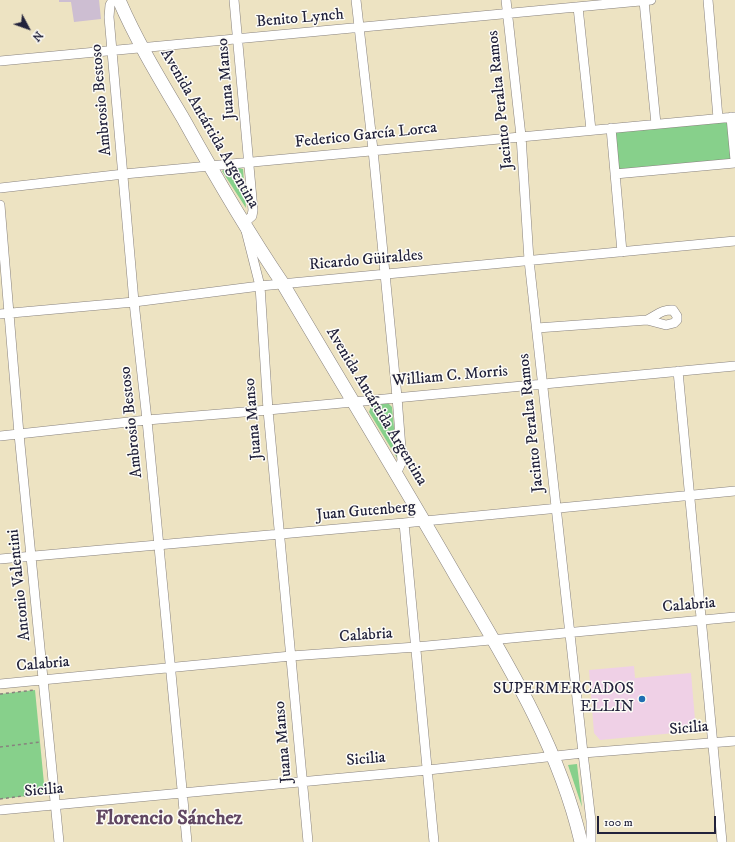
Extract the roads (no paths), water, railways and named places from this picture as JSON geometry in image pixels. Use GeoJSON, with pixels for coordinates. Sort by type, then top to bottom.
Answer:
{"type":"FeatureCollection","features":[{"type":"Feature","properties":{"kind":"main road","name":"Avenida Antártida Argentina"},"geometry":{"type":"LineString","coordinates":[[119,0],[142,48],[210,167],[263,256],[283,284],[493,640],[528,705],[553,756],[566,788],[581,842]]}},
{"type":"Feature","properties":{"kind":"street","name":"Ambrosio Bestoso"},"geometry":{"type":"LineString","coordinates":[[113,0],[110,5],[109,17],[124,174],[134,302],[147,420],[187,842]]}},
{"type":"Feature","properties":{"kind":"street","name":"Juana Manso"},"geometry":{"type":"LineString","coordinates":[[234,0],[253,210],[252,216],[244,223],[260,286],[268,410],[308,842]]}},
{"type":"Feature","properties":{"kind":"street"},"geometry":{"type":"LineString","coordinates":[[356,0],[386,274],[397,397],[402,461],[396,474]]}},
{"type":"Feature","properties":{"kind":"street","name":"Jacinto Peralta Ramos"},"geometry":{"type":"LineString","coordinates":[[506,0],[521,136],[529,260],[569,632],[592,821],[591,842]]}},
{"type":"Feature","properties":{"kind":"street","name":"Benito Lynch"},"geometry":{"type":"LineString","coordinates":[[0,61],[238,40],[648,0]]}},
{"type":"Feature","properties":{"kind":"street"},"geometry":{"type":"LineString","coordinates":[[648,0],[656,124]]}},
{"type":"Feature","properties":{"kind":"street"},"geometry":{"type":"LineString","coordinates":[[708,0],[718,118]]}},
{"type":"Feature","properties":{"kind":"street"},"geometry":{"type":"LineString","coordinates":[[578,7],[591,130]]}},
{"type":"Feature","properties":{"kind":"street"},"geometry":{"type":"LineString","coordinates":[[733,117],[735,160]]}},
{"type":"Feature","properties":{"kind":"street","name":"Federico García Lorca"},"geometry":{"type":"LineString","coordinates":[[0,188],[124,174],[733,117]]}},
{"type":"Feature","properties":{"kind":"street"},"geometry":{"type":"LineString","coordinates":[[612,128],[622,252]]}},
{"type":"Feature","properties":{"kind":"street"},"geometry":{"type":"LineString","coordinates":[[616,174],[735,163]]}},
{"type":"Feature","properties":{"kind":"street","name":"Antonio Valentini"},"geometry":{"type":"LineString","coordinates":[[0,205],[5,314],[20,434],[59,842]]}},
{"type":"Feature","properties":{"kind":"street","name":"Ricardo Güiraldes"},"geometry":{"type":"LineString","coordinates":[[5,314],[134,302],[260,286],[735,241]]}},
{"type":"Feature","properties":{"kind":"street"},"geometry":{"type":"LineString","coordinates":[[537,328],[647,320]]}},
{"type":"Feature","properties":{"kind":"street","name":"William C. Morris"},"geometry":{"type":"LineString","coordinates":[[0,436],[147,420],[735,366]]}},
{"type":"Feature","properties":{"kind":"street"},"geometry":{"type":"LineString","coordinates":[[678,371],[722,842]]}},
{"type":"Feature","properties":{"kind":"street","name":"Juan Gutenberg"},"geometry":{"type":"LineString","coordinates":[[0,558],[404,523],[735,491]]}},
{"type":"Feature","properties":{"kind":"street"},"geometry":{"type":"LineString","coordinates":[[404,523],[434,842]]}},
{"type":"Feature","properties":{"kind":"street","name":"Calabria"},"geometry":{"type":"LineString","coordinates":[[0,684],[291,656],[416,647],[735,617]]}},
{"type":"Feature","properties":{"kind":"street","name":"Sicilia"},"geometry":{"type":"LineString","coordinates":[[0,810],[428,770],[583,753],[735,740]]}},
{"type":"Feature","properties":{"kind":"place","name":"SUPERMERCADOS ELLIN"},"geometry":{"type":"Point","coordinates":[642,699]}},
{"type":"Feature","properties":{"kind":"district","name":"Florencio Sánchez"},"geometry":{"type":"Point","coordinates":[169,820]}}]}
